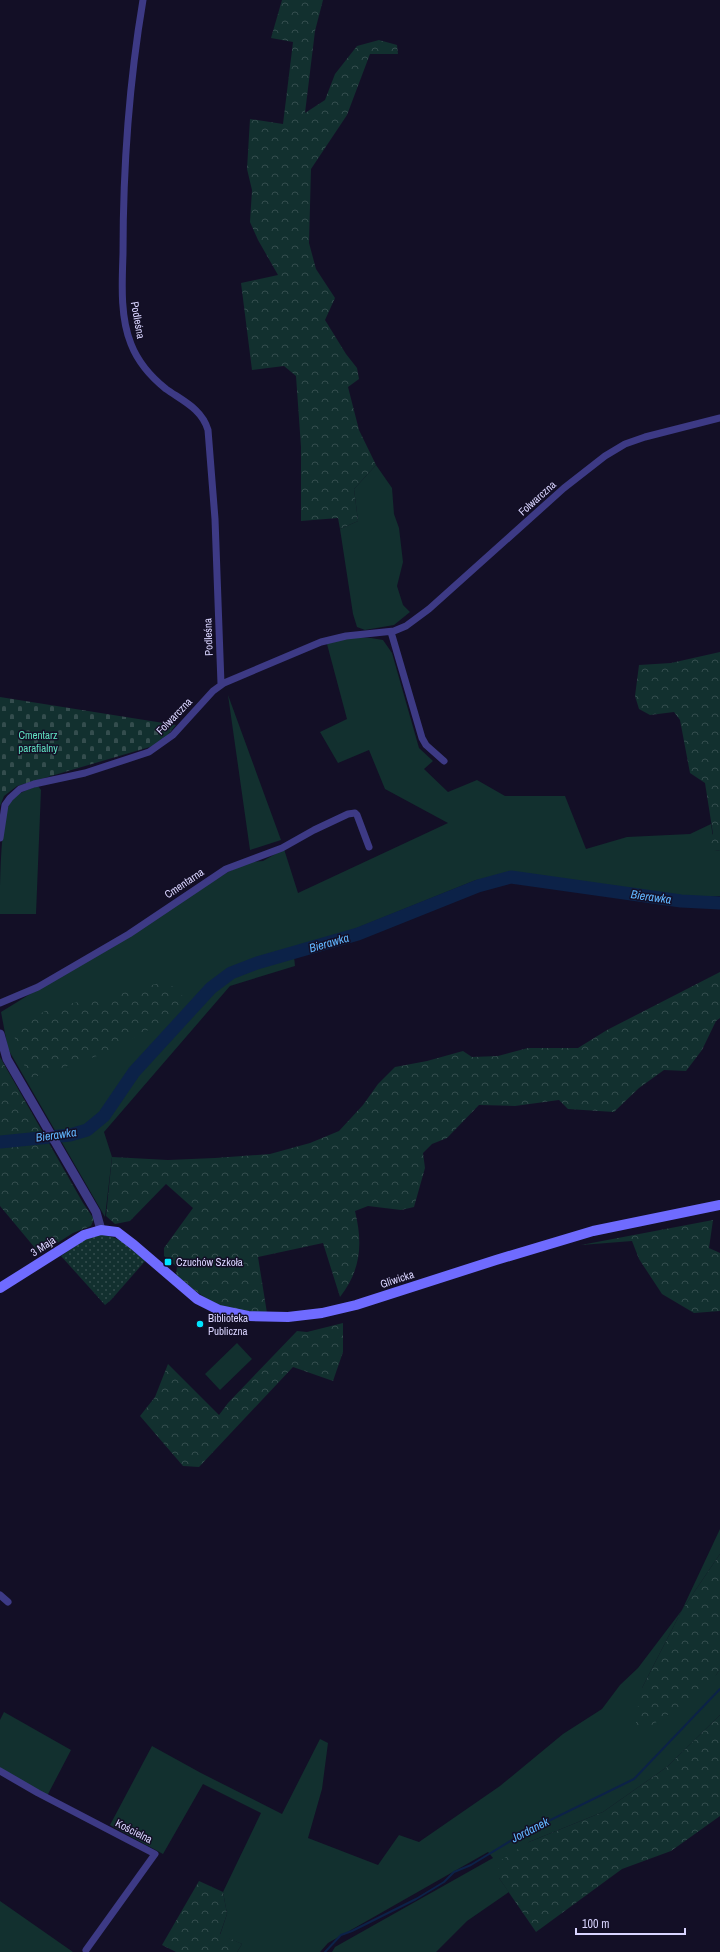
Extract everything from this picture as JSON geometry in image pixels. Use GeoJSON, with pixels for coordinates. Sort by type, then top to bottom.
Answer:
{"type":"FeatureCollection","features":[{"type":"Feature","properties":{"kind":"main road","name":"Gliwicka"},"geometry":{"type":"LineString","coordinates":[[101,1230],[112,1230],[124,1236],[189,1292],[212,1307],[241,1315],[288,1317],[322,1313],[356,1305],[523,1251],[593,1231],[720,1205]]}},
{"type":"Feature","properties":{"kind":"main road","name":"3 Maja"},"geometry":{"type":"LineString","coordinates":[[0,1288],[71,1242],[87,1233],[101,1230]]}},
{"type":"Feature","properties":{"kind":"street","name":"Podleśna"},"geometry":{"type":"LineString","coordinates":[[143,0],[134,59],[127,156],[123,240],[124,318],[131,344],[144,367],[162,386],[198,411],[204,418],[208,430],[216,519],[221,684]]}},
{"type":"Feature","properties":{"kind":"street","name":"Folwarczna"},"geometry":{"type":"LineString","coordinates":[[0,838],[5,805],[16,792],[29,785],[79,774],[149,752],[179,730],[209,694],[221,684],[321,642],[346,636],[391,632],[406,626],[423,614],[564,488],[605,456],[625,444],[720,418]]}},
{"type":"Feature","properties":{"kind":"street"},"geometry":{"type":"LineString","coordinates":[[391,632],[422,738],[426,746],[444,762]]}},
{"type":"Feature","properties":{"kind":"street","name":"Cmentarna"},"geometry":{"type":"LineString","coordinates":[[0,1003],[38,987],[129,934],[226,869],[282,848],[314,830],[348,814],[355,813],[357,815],[369,847]]}},
{"type":"Feature","properties":{"kind":"street"},"geometry":{"type":"LineString","coordinates":[[0,1034],[7,1059],[99,1216],[101,1230]]}},
{"type":"Feature","properties":{"kind":"street"},"geometry":{"type":"LineString","coordinates":[[0,1595],[8,1602]]}},
{"type":"Feature","properties":{"kind":"street","name":"Kościelna"},"geometry":{"type":"LineString","coordinates":[[0,1771],[44,1797],[155,1854],[86,1950]]}},
{"type":"Feature","properties":{"kind":"green space"},"geometry":{"type":"Polygon","coordinates":[[[282,0],[323,0],[315,31],[305,113],[325,100],[335,74],[357,46],[379,40],[397,45],[398,54],[370,54],[347,115],[311,169],[309,243],[316,269],[335,298],[325,320],[346,354],[357,368],[359,379],[348,387],[359,430],[376,465],[354,489],[358,521],[340,529],[338,518],[301,521],[301,447],[296,376],[284,366],[252,370],[241,283],[278,275],[258,240],[250,222],[252,190],[247,169],[250,119],[283,124],[293,42],[271,38],[282,0]]]}},
{"type":"Feature","properties":{"kind":"green space"},"geometry":{"type":"Polygon","coordinates":[[[376,465],[392,488],[394,514],[399,528],[403,562],[397,586],[403,605],[410,612],[394,625],[365,630],[357,627],[353,614],[340,529],[358,521],[354,489],[376,465]]]}},
{"type":"Feature","properties":{"kind":"green space"},"geometry":{"type":"Polygon","coordinates":[[[350,637],[383,640],[392,653],[419,748],[433,761],[424,769],[448,792],[477,780],[505,796],[565,796],[586,849],[627,837],[690,834],[711,824],[715,851],[720,850],[720,896],[688,898],[524,875],[476,880],[342,934],[293,947],[295,966],[230,986],[104,1132],[112,1157],[105,1217],[8,1049],[1,1012],[228,872],[250,862],[263,861],[284,849],[298,893],[448,823],[385,789],[369,750],[338,763],[320,732],[347,719],[327,644],[350,637]]]}},
{"type":"Feature","properties":{"kind":"green space"},"geometry":{"type":"Polygon","coordinates":[[[720,652],[720,850],[715,851],[700,843],[713,834],[705,783],[690,773],[680,720],[674,712],[650,715],[639,709],[635,696],[639,665],[671,663],[720,652]]]}},
{"type":"Feature","properties":{"kind":"green space"},"geometry":{"type":"Polygon","coordinates":[[[228,695],[281,840],[250,850],[228,695]]]}},
{"type":"Feature","properties":{"kind":"green space","name":"Cmentarz parafialny"},"geometry":{"type":"Polygon","coordinates":[[[0,697],[176,725],[160,744],[17,786],[4,796],[0,806],[0,697]]]}},
{"type":"Feature","properties":{"kind":"green space"},"geometry":{"type":"Polygon","coordinates":[[[38,786],[41,790],[36,914],[0,914],[2,839],[7,811],[10,803],[19,794],[38,786]]]}},
{"type":"Feature","properties":{"kind":"green space"},"geometry":{"type":"Polygon","coordinates":[[[720,972],[720,1018],[716,1021],[702,1050],[686,1071],[664,1070],[639,1088],[614,1112],[568,1109],[559,1100],[515,1106],[479,1105],[447,1138],[432,1144],[423,1153],[425,1168],[414,1207],[401,1210],[368,1206],[355,1211],[359,1235],[358,1256],[352,1277],[340,1297],[323,1243],[258,1257],[267,1313],[251,1312],[227,1307],[217,1304],[198,1293],[176,1275],[177,1267],[164,1256],[164,1248],[193,1208],[166,1184],[130,1221],[115,1224],[106,1216],[112,1157],[168,1160],[215,1158],[270,1154],[310,1143],[339,1131],[363,1105],[378,1084],[395,1067],[427,1061],[463,1051],[472,1057],[498,1056],[528,1048],[578,1048],[607,1030],[720,972]]]}},
{"type":"Feature","properties":{"kind":"green space"},"geometry":{"type":"Polygon","coordinates":[[[163,982],[178,989],[183,997],[172,1018],[97,1056],[29,1079],[12,1030],[52,1007],[111,996],[163,982]]]}},
{"type":"Feature","properties":{"kind":"green space"},"geometry":{"type":"Polygon","coordinates":[[[0,1057],[83,1203],[94,1219],[91,1226],[73,1233],[40,1254],[0,1206],[0,1057]]]}},
{"type":"Feature","properties":{"kind":"green space"},"geometry":{"type":"Polygon","coordinates":[[[713,1220],[709,1248],[720,1253],[720,1311],[694,1313],[662,1294],[639,1259],[632,1241],[581,1245],[713,1220]]]}},
{"type":"Feature","properties":{"kind":"green space"},"geometry":{"type":"Polygon","coordinates":[[[100,1234],[119,1240],[146,1260],[105,1305],[61,1256],[86,1239],[100,1234]]]}},
{"type":"Feature","properties":{"kind":"green space"},"geometry":{"type":"Polygon","coordinates":[[[343,1323],[343,1352],[333,1381],[293,1367],[199,1467],[183,1466],[140,1416],[155,1397],[168,1364],[219,1415],[228,1403],[297,1331],[307,1332],[343,1323]]]}},
{"type":"Feature","properties":{"kind":"green space"},"geometry":{"type":"Polygon","coordinates":[[[237,1343],[252,1359],[220,1390],[205,1374],[237,1343]]]}},
{"type":"Feature","properties":{"kind":"green space"},"geometry":{"type":"Polygon","coordinates":[[[720,1529],[720,1554],[682,1610],[720,1529]]]}},
{"type":"Feature","properties":{"kind":"green space"},"geometry":{"type":"Polygon","coordinates":[[[720,1554],[720,1669],[716,1675],[678,1708],[649,1727],[636,1728],[636,1715],[642,1688],[682,1610],[720,1554]]]}},
{"type":"Feature","properties":{"kind":"green space"},"geometry":{"type":"Polygon","coordinates":[[[682,1610],[642,1688],[716,1675],[720,1669],[720,1715],[667,1767],[603,1812],[529,1842],[499,1878],[509,1892],[467,1921],[436,1952],[332,1952],[335,1947],[493,1858],[488,1852],[328,1943],[320,1952],[237,1952],[242,1944],[220,1935],[227,1914],[223,1892],[261,1813],[203,1784],[163,1854],[110,1825],[152,1746],[201,1773],[282,1814],[320,1739],[328,1743],[322,1789],[308,1838],[378,1865],[399,1835],[419,1842],[500,1786],[563,1734],[602,1709],[620,1685],[638,1668],[682,1610]]]}},
{"type":"Feature","properties":{"kind":"green space"},"geometry":{"type":"Polygon","coordinates":[[[4,1712],[71,1750],[47,1796],[0,1769],[0,1720],[4,1712]]]}},
{"type":"Feature","properties":{"kind":"green space"},"geometry":{"type":"Polygon","coordinates":[[[720,1715],[720,1816],[671,1851],[622,1869],[536,1932],[499,1878],[498,1862],[529,1842],[603,1812],[667,1767],[720,1715]]]}},
{"type":"Feature","properties":{"kind":"green space"},"geometry":{"type":"Polygon","coordinates":[[[199,1881],[223,1892],[227,1914],[220,1934],[242,1944],[237,1952],[176,1952],[162,1945],[199,1881]]]}},
{"type":"Feature","properties":{"kind":"green space"},"geometry":{"type":"Polygon","coordinates":[[[0,1901],[73,1952],[0,1952],[0,1901]]]}},
{"type":"Feature","properties":{"kind":"waterway","name":"Bierawka"},"geometry":{"type":"LineString","coordinates":[[0,1142],[70,1135],[87,1130],[104,1116],[134,1072],[211,988],[231,973],[257,963],[358,934],[478,886],[511,877],[681,901],[720,903]]}},
{"type":"Feature","properties":{"kind":"waterway","name":"Jordanek"},"geometry":{"type":"LineString","coordinates":[[325,1952],[341,1935],[416,1899],[444,1882],[454,1872],[471,1865],[522,1834],[634,1779],[720,1689]]}},
{"type":"Feature","properties":{"kind":"place","name":"Czuchów Szkoła"},"geometry":{"type":"Point","coordinates":[168,1262]}},
{"type":"Feature","properties":{"kind":"place","name":"Biblioteka Publiczna"},"geometry":{"type":"Point","coordinates":[200,1324]}}]}
